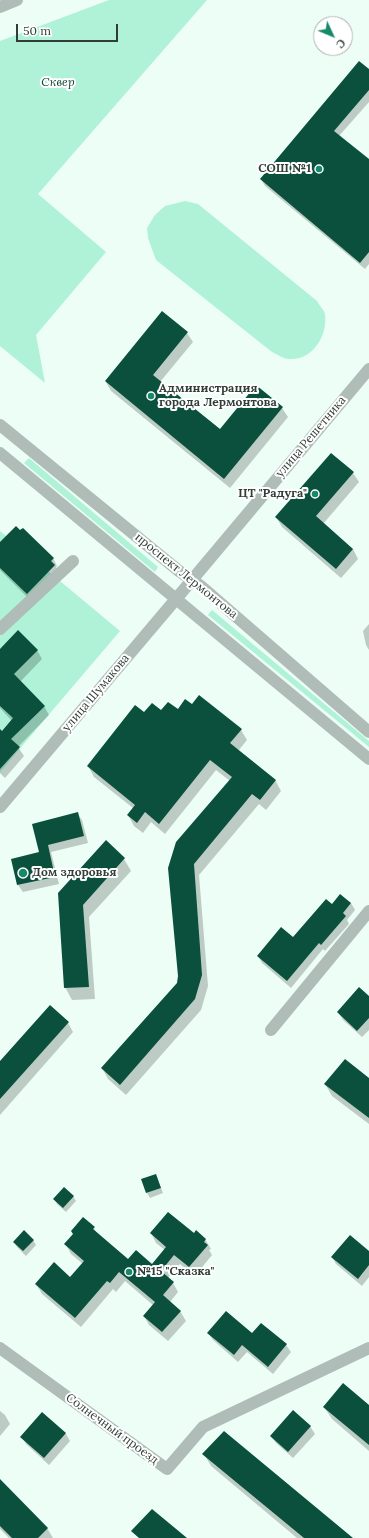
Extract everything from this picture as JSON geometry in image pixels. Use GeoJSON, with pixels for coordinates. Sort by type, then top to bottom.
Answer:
{"type":"FeatureCollection","features":[{"type":"Feature","properties":{"kind":"street"},"geometry":{"type":"LineString","coordinates":[[0,7],[17,0]]}},
{"type":"Feature","properties":{"kind":"street","name":"улица Решетника"},"geometry":{"type":"LineString","coordinates":[[192,579],[369,368]]}},
{"type":"Feature","properties":{"kind":"street","name":"проспект Лермонтова"},"geometry":{"type":"LineString","coordinates":[[0,425],[179,571],[192,579],[369,732]]}},
{"type":"Feature","properties":{"kind":"street","name":"проспект Лермонтова"},"geometry":{"type":"LineString","coordinates":[[0,453],[369,759]]}},
{"type":"Feature","properties":{"kind":"street"},"geometry":{"type":"LineString","coordinates":[[0,628],[73,561]]}},
{"type":"Feature","properties":{"kind":"street","name":"улица Шумакова"},"geometry":{"type":"LineString","coordinates":[[0,807],[192,579]]}},
{"type":"Feature","properties":{"kind":"street"},"geometry":{"type":"LineString","coordinates":[[271,1030],[369,911]]}},
{"type":"Feature","properties":{"kind":"street","name":"Солнечный проезд"},"geometry":{"type":"LineString","coordinates":[[0,1348],[167,1469],[203,1427],[369,1348]]}},
{"type":"Feature","properties":{"kind":"green space","name":"Сквер"},"geometry":{"type":"Polygon","coordinates":[[[109,0],[207,0],[38,194],[106,252],[36,335],[45,383],[0,346],[0,41],[109,0]]]}},
{"type":"Feature","properties":{"kind":"green space"},"geometry":{"type":"Polygon","coordinates":[[[185,201],[198,204],[317,301],[325,314],[325,322],[324,331],[317,346],[305,356],[297,359],[287,359],[272,352],[156,260],[148,238],[147,228],[155,215],[165,206],[185,201]]]}},
{"type":"Feature","properties":{"kind":"green space"},"geometry":{"type":"Polygon","coordinates":[[[29,458],[158,567],[155,572],[24,463],[29,458]]]}},
{"type":"Feature","properties":{"kind":"green space"},"geometry":{"type":"Polygon","coordinates":[[[0,531],[120,631],[0,772],[0,531]]]}},
{"type":"Feature","properties":{"kind":"green space"},"geometry":{"type":"Polygon","coordinates":[[[212,610],[369,741],[369,747],[208,615],[212,610]]]}},
{"type":"Feature","properties":{"kind":"building","name":"СОШ №1"},"geometry":{"type":"Polygon","coordinates":[[[359,61],[369,69],[369,90],[334,131],[369,159],[369,252],[360,263],[260,179],[359,61]]]}},
{"type":"Feature","properties":{"kind":"building","name":"Администрация города Лермонтова"},"geometry":{"type":"Polygon","coordinates":[[[162,311],[188,332],[153,375],[220,429],[256,385],[283,407],[224,479],[105,381],[162,311]]]}},
{"type":"Feature","properties":{"kind":"building","name":"ЦТ \"Радуга\""},"geometry":{"type":"Polygon","coordinates":[[[331,453],[354,472],[316,516],[353,549],[336,569],[275,517],[331,453]]]}},
{"type":"Feature","properties":{"kind":"building"},"geometry":{"type":"Polygon","coordinates":[[[16,526],[20,530],[23,528],[54,558],[51,561],[55,565],[27,594],[0,568],[0,542],[16,526]]]}},
{"type":"Feature","properties":{"kind":"building"},"geometry":{"type":"Polygon","coordinates":[[[18,630],[38,650],[14,674],[45,706],[11,739],[20,747],[0,769],[0,729],[2,731],[13,718],[0,706],[0,649],[18,630]]]}},
{"type":"Feature","properties":{"kind":"building"},"geometry":{"type":"Polygon","coordinates":[[[199,695],[242,729],[230,743],[276,780],[260,800],[252,794],[194,864],[202,975],[195,999],[120,1085],[101,1068],[177,983],[178,976],[168,868],[176,842],[232,777],[210,760],[159,824],[145,812],[137,823],[127,815],[135,805],[87,766],[135,705],[144,712],[152,703],[161,710],[168,702],[178,709],[185,699],[192,704],[199,695]]]}},
{"type":"Feature","properties":{"kind":"building"},"geometry":{"type":"Polygon","coordinates":[[[78,812],[84,836],[48,845],[55,877],[17,885],[11,859],[39,852],[32,824],[78,812]]]}},
{"type":"Feature","properties":{"kind":"building"},"geometry":{"type":"Polygon","coordinates":[[[106,840],[125,858],[83,905],[89,987],[64,988],[58,893],[106,840]]]}},
{"type":"Feature","properties":{"kind":"building"},"geometry":{"type":"Polygon","coordinates":[[[340,894],[351,903],[343,913],[346,916],[321,945],[319,943],[287,981],[257,956],[281,927],[293,937],[326,899],[332,904],[340,894]]]}},
{"type":"Feature","properties":{"kind":"building"},"geometry":{"type":"Polygon","coordinates":[[[359,987],[369,996],[369,1018],[357,1031],[337,1012],[359,987]]]}},
{"type":"Feature","properties":{"kind":"building"},"geometry":{"type":"Polygon","coordinates":[[[50,1005],[69,1022],[0,1099],[0,1061],[50,1005]]]}},
{"type":"Feature","properties":{"kind":"building"},"geometry":{"type":"Polygon","coordinates":[[[345,1059],[369,1078],[369,1118],[324,1084],[345,1059]]]}},
{"type":"Feature","properties":{"kind":"building"},"geometry":{"type":"Polygon","coordinates":[[[156,1174],[161,1188],[146,1193],[141,1179],[156,1174]]]}},
{"type":"Feature","properties":{"kind":"building"},"geometry":{"type":"Polygon","coordinates":[[[64,1187],[74,1196],[63,1208],[53,1199],[64,1187]]]}},
{"type":"Feature","properties":{"kind":"building","name":"№15 \"Сказка\""},"geometry":{"type":"Polygon","coordinates":[[[168,1212],[194,1233],[196,1230],[206,1239],[204,1242],[208,1245],[189,1267],[174,1255],[161,1271],[174,1282],[163,1295],[181,1311],[162,1332],[143,1316],[155,1302],[119,1272],[110,1283],[107,1281],[75,1318],[35,1284],[54,1262],[70,1277],[84,1261],[64,1244],[73,1234],[71,1231],[83,1217],[95,1227],[93,1229],[128,1259],[136,1250],[152,1264],[166,1247],[150,1233],[168,1212]]]}},
{"type":"Feature","properties":{"kind":"building"},"geometry":{"type":"Polygon","coordinates":[[[24,1230],[34,1240],[23,1251],[13,1242],[24,1230]]]}},
{"type":"Feature","properties":{"kind":"building"},"geometry":{"type":"Polygon","coordinates":[[[350,1235],[369,1251],[369,1265],[358,1279],[331,1257],[350,1235]]]}},
{"type":"Feature","properties":{"kind":"building"},"geometry":{"type":"Polygon","coordinates":[[[226,1311],[252,1333],[261,1323],[287,1344],[268,1367],[242,1345],[234,1355],[207,1333],[226,1311]]]}},
{"type":"Feature","properties":{"kind":"building"},"geometry":{"type":"Polygon","coordinates":[[[343,1383],[369,1405],[369,1445],[323,1407],[343,1383]]]}},
{"type":"Feature","properties":{"kind":"building"},"geometry":{"type":"Polygon","coordinates":[[[293,1410],[311,1426],[288,1452],[270,1436],[293,1410]]]}},
{"type":"Feature","properties":{"kind":"building"},"geometry":{"type":"Polygon","coordinates":[[[42,1412],[66,1433],[44,1458],[20,1437],[42,1412]]]}},
{"type":"Feature","properties":{"kind":"building"},"geometry":{"type":"Polygon","coordinates":[[[224,1431],[353,1538],[304,1538],[202,1454],[224,1431]]]}},
{"type":"Feature","properties":{"kind":"building"},"geometry":{"type":"Polygon","coordinates":[[[0,1479],[48,1528],[38,1538],[12,1538],[0,1526],[0,1479]]]}},
{"type":"Feature","properties":{"kind":"building"},"geometry":{"type":"Polygon","coordinates":[[[152,1509],[187,1538],[139,1538],[131,1531],[152,1509]]]}},
{"type":"Feature","properties":{"kind":"place","name":"СОШ №1"},"geometry":{"type":"Point","coordinates":[319,169]}},
{"type":"Feature","properties":{"kind":"place","name":"Администрация города Лермонтова"},"geometry":{"type":"Point","coordinates":[151,396]}},
{"type":"Feature","properties":{"kind":"place","name":"ЦТ \"Радуга\""},"geometry":{"type":"Point","coordinates":[315,494]}},
{"type":"Feature","properties":{"kind":"place","name":"Дом здоровья"},"geometry":{"type":"Point","coordinates":[23,873]}},
{"type":"Feature","properties":{"kind":"place","name":"№15 \"Сказка\""},"geometry":{"type":"Point","coordinates":[129,1272]}}]}
